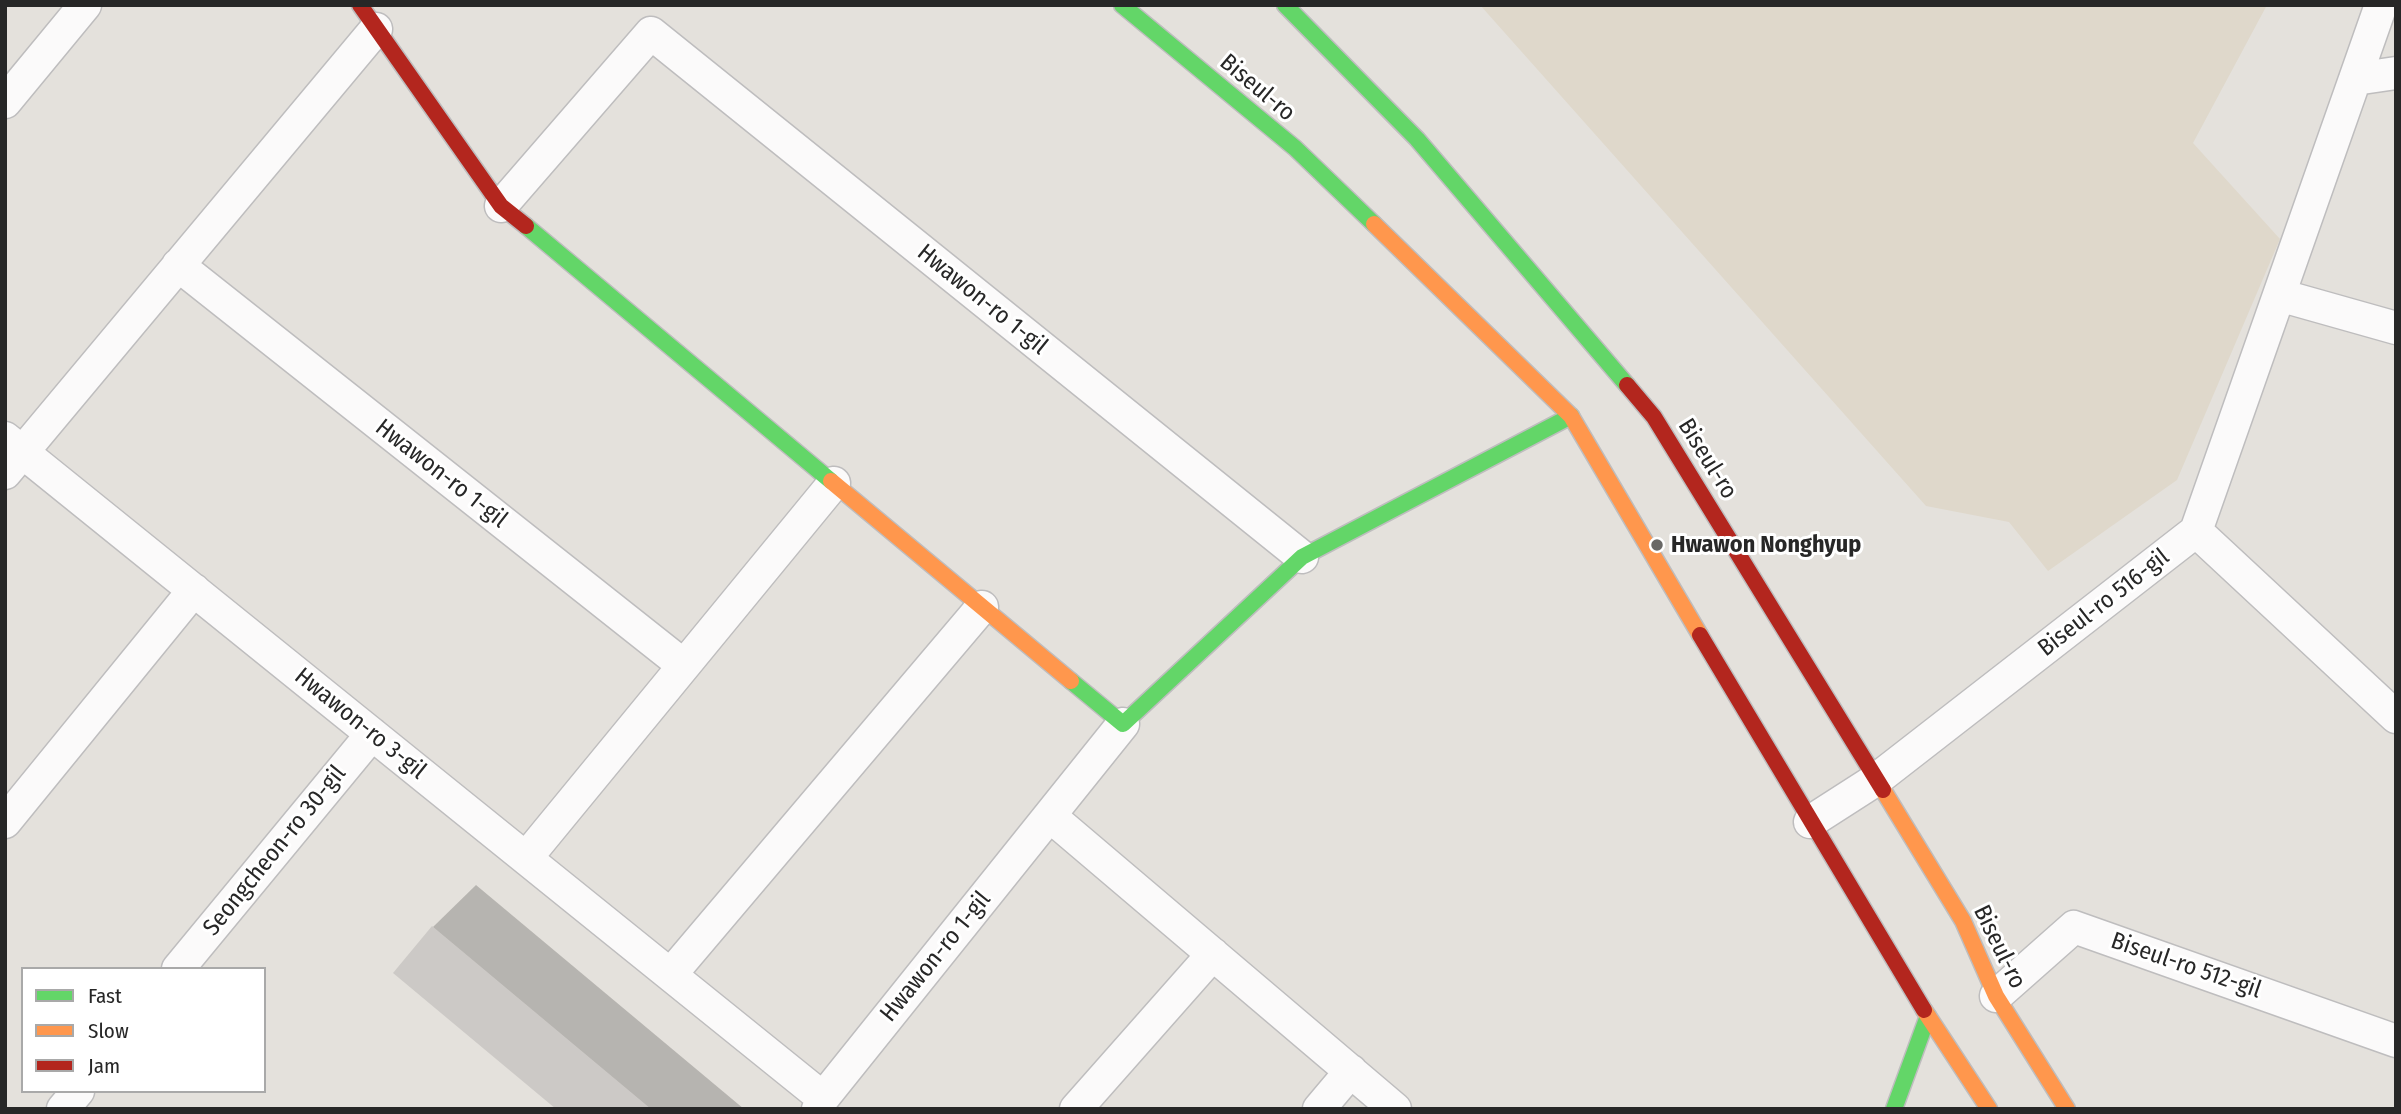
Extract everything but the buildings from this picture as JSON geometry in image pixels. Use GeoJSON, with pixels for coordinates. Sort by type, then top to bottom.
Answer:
{"type":"FeatureCollection","features":[{"type":"Feature","properties":{"kind":"main road","name":"Biseul-ro"},"geometry":{"type":"LineString","coordinates":[[1122,5],[1295,148],[1571,416],[1810,822],[1928,1016],[1989,1109]]}},
{"type":"Feature","properties":{"kind":"main road","name":"Biseul-ro"},"geometry":{"type":"LineString","coordinates":[[1285,5],[1416,139],[1654,417],[1963,921],[1996,996],[2067,1109]]}},
{"type":"Feature","properties":{"kind":"main road"},"geometry":{"type":"LineString","coordinates":[[368,17],[501,206],[1123,724]]}},
{"type":"Feature","properties":{"kind":"main road"},"geometry":{"type":"LineString","coordinates":[[1302,557],[1571,416]]}},
{"type":"Feature","properties":{"kind":"main road","name":"Hwawon-ro 1-gil"},"geometry":{"type":"LineString","coordinates":[[1123,724],[1302,557]]}},
{"type":"Feature","properties":{"kind":"main road"},"geometry":{"type":"LineString","coordinates":[[1894,1109],[1928,1016]]}},
{"type":"Feature","properties":{"kind":"street"},"geometry":{"type":"LineString","coordinates":[[5,102],[85,5]]}},
{"type":"Feature","properties":{"kind":"street"},"geometry":{"type":"LineString","coordinates":[[2381,5],[2196,531],[2396,717]]}},
{"type":"Feature","properties":{"kind":"street"},"geometry":{"type":"LineString","coordinates":[[11,454],[178,265],[368,17]]}},
{"type":"Feature","properties":{"kind":"street","name":"Hwawon-ro 1-gil"},"geometry":{"type":"LineString","coordinates":[[501,206],[651,33],[1302,557]]}},
{"type":"Feature","properties":{"kind":"street"},"geometry":{"type":"LineString","coordinates":[[2355,79],[2396,73]]}},
{"type":"Feature","properties":{"kind":"street","name":"Hwawon-ro 1-gil"},"geometry":{"type":"LineString","coordinates":[[178,265],[683,665]]}},
{"type":"Feature","properties":{"kind":"street"},"geometry":{"type":"LineString","coordinates":[[2279,295],[2396,328]]}},
{"type":"Feature","properties":{"kind":"street","name":"Hwawon-ro 3-gil"},"geometry":{"type":"LineString","coordinates":[[11,454],[194,590],[671,974],[820,1103]]}},
{"type":"Feature","properties":{"kind":"street"},"geometry":{"type":"LineString","coordinates":[[526,858],[834,483]]}},
{"type":"Feature","properties":{"kind":"street","name":"Biseul-ro 516-gil"},"geometry":{"type":"LineString","coordinates":[[1810,822],[1878,779],[2196,531]]}},
{"type":"Feature","properties":{"kind":"street"},"geometry":{"type":"LineString","coordinates":[[5,822],[194,590]]}},
{"type":"Feature","properties":{"kind":"street"},"geometry":{"type":"LineString","coordinates":[[671,974],[982,607]]}},
{"type":"Feature","properties":{"kind":"street","name":"Hwawon-ro 1-gil"},"geometry":{"type":"LineString","coordinates":[[820,1103],[1123,724]]}},
{"type":"Feature","properties":{"kind":"street","name":"Seongcheon-ro 30-gil"},"geometry":{"type":"LineString","coordinates":[[180,967],[372,734]]}},
{"type":"Feature","properties":{"kind":"street"},"geometry":{"type":"LineString","coordinates":[[1050,816],[1395,1109]]}},
{"type":"Feature","properties":{"kind":"street","name":"Biseul-ro 512-gil"},"geometry":{"type":"LineString","coordinates":[[1996,996],[2074,927],[2396,1041]]}},
{"type":"Feature","properties":{"kind":"street"},"geometry":{"type":"LineString","coordinates":[[1076,1109],[1213,954]]}},
{"type":"Feature","properties":{"kind":"street"},"geometry":{"type":"LineString","coordinates":[[1320,1109],[1350,1071]]}},
{"type":"Feature","properties":{"kind":"street"},"geometry":{"type":"LineString","coordinates":[[63,1109],[76,1093]]}},
{"type":"Feature","properties":{"kind":"shaded area"},"geometry":{"type":"Polygon","coordinates":[[[1480,5],[2267,5],[2193,143],[2280,239],[2177,480],[2048,571],[2009,522],[1926,506],[1480,5]]]}},
{"type":"Feature","properties":{"kind":"traffic: fast"},"geometry":{"type":"LineString","coordinates":[[1122,5],[1295,148],[1374,224]]}},
{"type":"Feature","properties":{"kind":"traffic: fast"},"geometry":{"type":"LineString","coordinates":[[1285,5],[1417,139],[1627,385]]}},
{"type":"Feature","properties":{"kind":"traffic: fast"},"geometry":{"type":"LineString","coordinates":[[526,226],[831,481]]}},
{"type":"Feature","properties":{"kind":"traffic: fast"},"geometry":{"type":"LineString","coordinates":[[1071,681],[1123,724],[1302,557],[1571,416]]}},
{"type":"Feature","properties":{"kind":"traffic: fast"},"geometry":{"type":"LineString","coordinates":[[1894,1109],[1928,1016]]}},
{"type":"Feature","properties":{"kind":"traffic: slow"},"geometry":{"type":"LineString","coordinates":[[1374,224],[1571,416],[1700,635]]}},
{"type":"Feature","properties":{"kind":"traffic: slow"},"geometry":{"type":"LineString","coordinates":[[831,481],[1071,681]]}},
{"type":"Feature","properties":{"kind":"traffic: slow"},"geometry":{"type":"LineString","coordinates":[[1883,790],[1963,921],[1996,996],[2067,1109]]}},
{"type":"Feature","properties":{"kind":"traffic: slow"},"geometry":{"type":"LineString","coordinates":[[1924,1010],[1989,1109]]}},
{"type":"Feature","properties":{"kind":"traffic: jam"},"geometry":{"type":"LineString","coordinates":[[360,5],[501,206],[526,226]]}},
{"type":"Feature","properties":{"kind":"traffic: jam"},"geometry":{"type":"LineString","coordinates":[[1627,385],[1654,417],[1883,790]]}},
{"type":"Feature","properties":{"kind":"traffic: jam"},"geometry":{"type":"LineString","coordinates":[[1700,635],[1924,1010]]}},
{"type":"Feature","properties":{"kind":"place","name":"Hwawon Nonghyup"},"geometry":{"type":"Point","coordinates":[1657,545]}}]}
